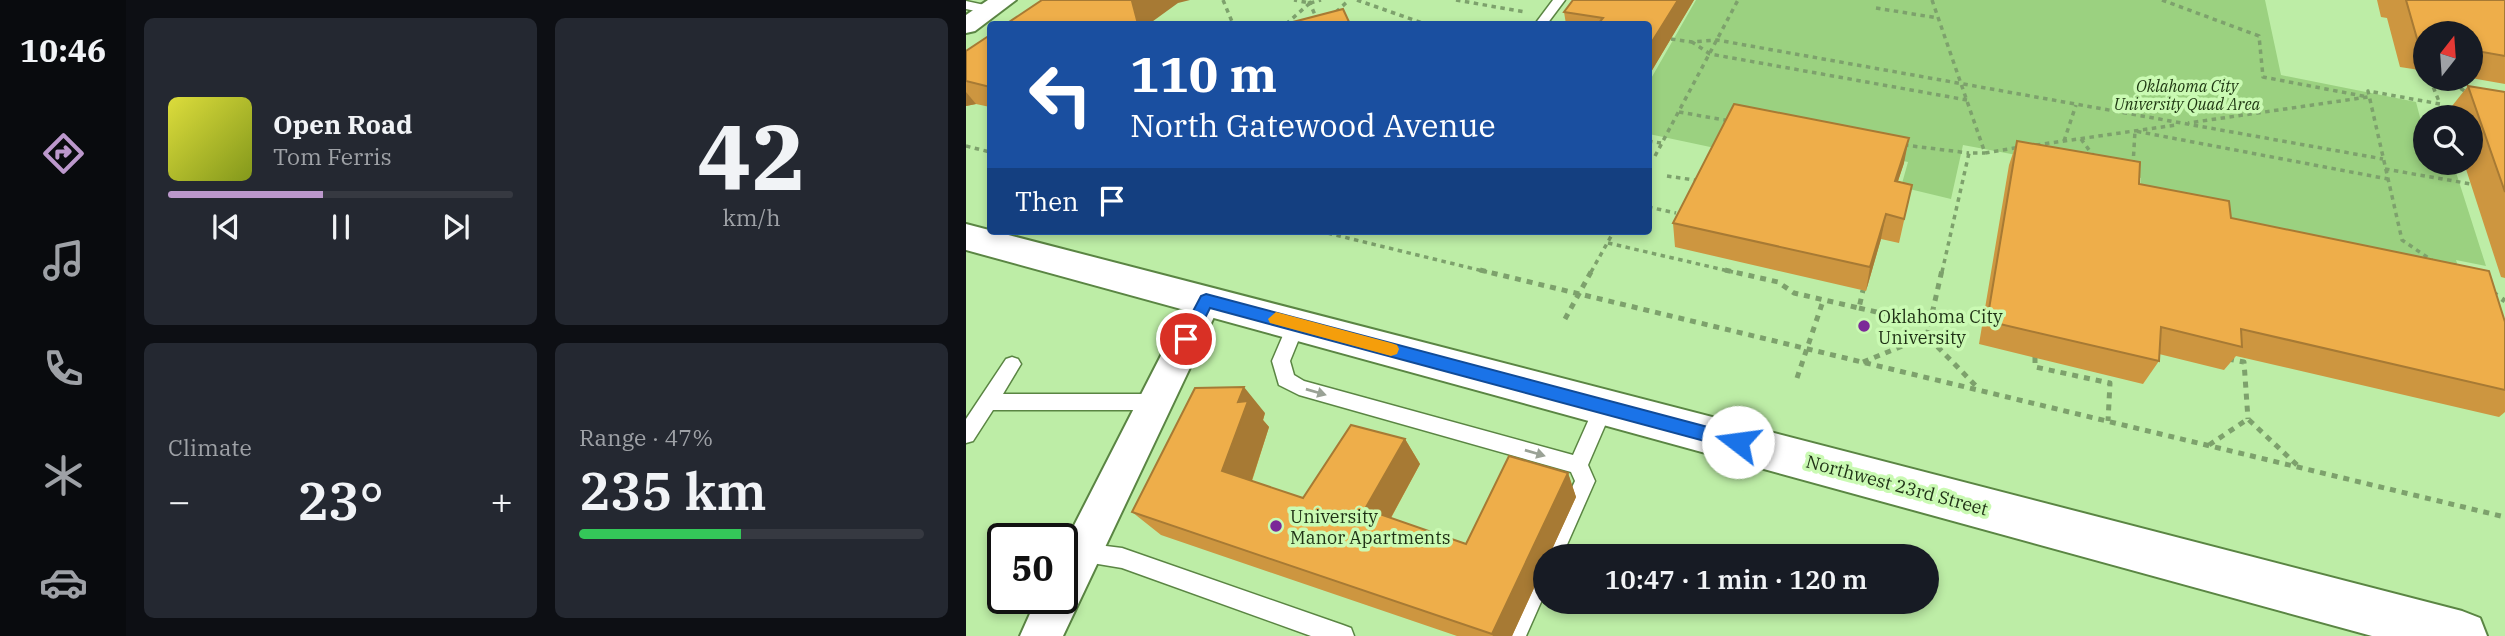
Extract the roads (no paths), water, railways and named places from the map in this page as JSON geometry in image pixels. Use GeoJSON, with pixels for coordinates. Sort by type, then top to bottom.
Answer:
{"type":"FeatureCollection","features":[{"type":"Feature","properties":{"kind":"main road","name":"Northwest 23rd Street"},"geometry":{"type":"LineString","coordinates":[[966,237],[2462,636]]}},
{"type":"Feature","properties":{"kind":"street"},"geometry":{"type":"LineString","coordinates":[[966,26],[997,5]]}},
{"type":"Feature","properties":{"kind":"street"},"geometry":{"type":"LineString","coordinates":[[1078,561],[1206,300]]}},
{"type":"Feature","properties":{"kind":"street"},"geometry":{"type":"LineString","coordinates":[[1041,636],[1052,614]]}},
{"type":"Feature","properties":{"kind":"lane"},"geometry":{"type":"LineString","coordinates":[[1543,21],[1559,0]]}},
{"type":"Feature","properties":{"kind":"lane"},"geometry":{"type":"LineString","coordinates":[[966,5],[997,5]]}},
{"type":"Feature","properties":{"kind":"lane"},"geometry":{"type":"LineString","coordinates":[[1296,324],[1281,362],[1286,380],[1300,387],[1578,465]]}},
{"type":"Feature","properties":{"kind":"lane"},"geometry":{"type":"LineString","coordinates":[[966,436],[1012,363]]}},
{"type":"Feature","properties":{"kind":"lane"},"geometry":{"type":"LineString","coordinates":[[987,402],[1156,402]]}},
{"type":"Feature","properties":{"kind":"lane"},"geometry":{"type":"LineString","coordinates":[[1556,544],[1585,481],[1578,465],[1604,407]]}},
{"type":"Feature","properties":{"kind":"lane"},"geometry":{"type":"LineString","coordinates":[[1082,553],[1122,558],[1343,636]]}},
{"type":"Feature","properties":{"kind":"lane"},"geometry":{"type":"LineString","coordinates":[[1515,636],[1533,596]]}},
{"type":"Feature","properties":{"kind":"place","name":"Oklahoma City University"},"geometry":{"type":"Point","coordinates":[1864,326]}},
{"type":"Feature","properties":{"kind":"place","name":"University Manor Apartments"},"geometry":{"type":"Point","coordinates":[1276,526]}},
{"type":"Feature","properties":{"kind":"park label","name":"Oklahoma City University Quad Area"},"geometry":{"type":"Point","coordinates":[2187,95]}}]}
